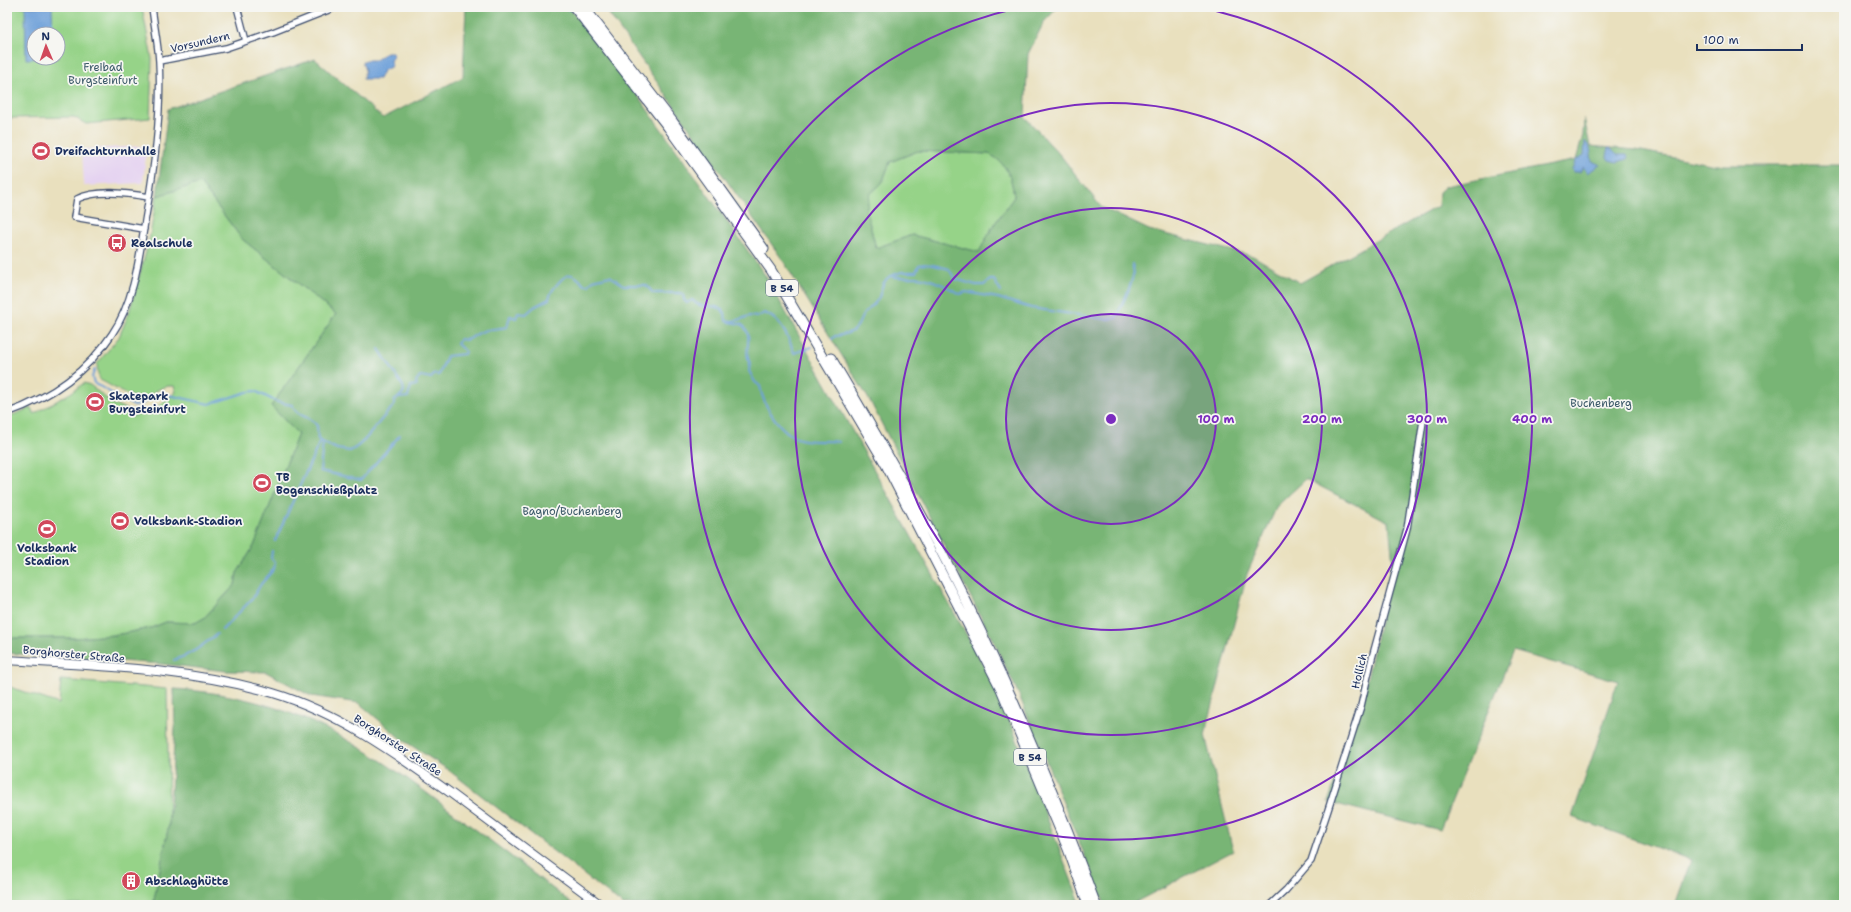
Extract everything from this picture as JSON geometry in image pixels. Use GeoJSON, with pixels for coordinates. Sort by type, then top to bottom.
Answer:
{"type":"FeatureCollection","features":[{"type":"Feature","properties":{"kind":"highway","name":"B 54"},"geometry":{"type":"LineString","coordinates":[[574,7],[668,127],[772,270],[885,463],[1001,689],[1068,849],[1088,905]]}},
{"type":"Feature","properties":{"kind":"highway","name":"B 54"},"geometry":{"type":"LineString","coordinates":[[584,7],[673,122],[776,266],[891,460],[947,563],[1008,687],[1074,845],[1096,905]]}},
{"type":"Feature","properties":{"kind":"main road","name":"Borghorster Straße"},"geometry":{"type":"LineString","coordinates":[[7,660],[191,675],[240,685],[301,703],[345,723],[388,748],[601,905]]}},
{"type":"Feature","properties":{"kind":"street"},"geometry":{"type":"LineString","coordinates":[[7,413],[27,405],[60,386],[86,366],[100,351],[116,328],[129,298],[144,229],[156,145],[159,61],[152,7]]}},
{"type":"Feature","properties":{"kind":"street","name":"Vorsundern"},"geometry":{"type":"LineString","coordinates":[[237,7],[246,41]]}},
{"type":"Feature","properties":{"kind":"street","name":"Vorsundern"},"geometry":{"type":"LineString","coordinates":[[159,61],[226,48],[273,32],[336,7]]}},
{"type":"Feature","properties":{"kind":"street"},"geometry":{"type":"LineString","coordinates":[[144,229],[74,217],[77,199],[85,195],[99,193],[149,197]]}},
{"type":"Feature","properties":{"kind":"street","name":"Hollich"},"geometry":{"type":"LineString","coordinates":[[1270,905],[1286,890],[1311,861],[1361,706],[1372,658],[1407,529],[1423,421]]}},
{"type":"Feature","properties":{"kind":"shaded area"},"geometry":{"type":"Polygon","coordinates":[[[147,146],[143,183],[84,186],[82,149],[147,146]]]}},
{"type":"Feature","properties":{"kind":"green space","name":"Freibad Burgsteinfurt"},"geometry":{"type":"Polygon","coordinates":[[[7,7],[142,7],[152,59],[150,118],[86,124],[74,117],[7,118],[7,7]]]}},
{"type":"Feature","properties":{"kind":"green space","name":"Bagno/Buchenberg"},"geometry":{"type":"Polygon","coordinates":[[[466,7],[568,7],[603,47],[765,275],[998,691],[1081,905],[623,905],[447,769],[400,738],[359,703],[311,696],[266,672],[226,671],[162,664],[7,653],[7,638],[74,638],[115,635],[151,628],[166,622],[195,623],[204,618],[235,585],[237,573],[254,546],[298,434],[271,406],[336,314],[242,239],[200,183],[157,196],[168,109],[315,59],[383,118],[463,77],[466,7]]]}},
{"type":"Feature","properties":{"kind":"green space","name":"Buchenberg"},"geometry":{"type":"Polygon","coordinates":[[[604,7],[1058,7],[1044,22],[1028,54],[1025,117],[1061,156],[1101,207],[1149,230],[1253,256],[1300,283],[1438,206],[1439,192],[1446,186],[1576,160],[1583,135],[1584,118],[1590,146],[1636,150],[1716,165],[1844,165],[1844,905],[1675,905],[1691,860],[1572,817],[1618,681],[1513,651],[1440,830],[1328,802],[1361,706],[1393,564],[1389,522],[1306,479],[1277,506],[1247,574],[1205,735],[1233,851],[1130,905],[1105,905],[1019,695],[996,646],[870,401],[782,259],[604,7]],[[918,151],[890,162],[882,183],[870,194],[866,210],[876,248],[912,235],[979,252],[993,226],[1014,197],[1008,172],[1000,162],[989,154],[918,151]]]}},
{"type":"Feature","properties":{"kind":"green space"},"geometry":{"type":"Polygon","coordinates":[[[918,151],[989,154],[1000,162],[1008,172],[1014,197],[993,226],[979,252],[912,235],[876,248],[866,210],[870,194],[882,183],[890,162],[918,151]]]}},
{"type":"Feature","properties":{"kind":"green space"},"geometry":{"type":"Polygon","coordinates":[[[200,183],[242,239],[336,314],[271,406],[298,434],[254,546],[237,573],[235,585],[204,618],[195,623],[166,622],[151,628],[115,635],[74,638],[7,638],[7,417],[31,408],[34,414],[72,392],[84,383],[90,385],[113,404],[129,410],[132,416],[152,411],[176,392],[174,386],[168,386],[147,397],[134,397],[100,380],[97,364],[119,337],[129,313],[149,241],[157,196],[200,183]]]}},
{"type":"Feature","properties":{"kind":"green space"},"geometry":{"type":"Polygon","coordinates":[[[61,680],[167,689],[169,824],[153,905],[7,905],[7,686],[59,704],[61,680]]]}},
{"type":"Feature","properties":{"kind":"green space"},"geometry":{"type":"Polygon","coordinates":[[[174,689],[216,694],[255,702],[291,713],[325,728],[358,746],[423,790],[574,905],[153,905],[169,824],[175,729],[174,689]]]}},
{"type":"Feature","properties":{"kind":"water"},"geometry":{"type":"Polygon","coordinates":[[[25,7],[52,7],[53,26],[26,26],[26,59],[25,7]]]}},
{"type":"Feature","properties":{"kind":"water"},"geometry":{"type":"Polygon","coordinates":[[[387,52],[393,52],[390,61],[392,66],[383,71],[379,79],[363,79],[365,70],[362,62],[366,60],[376,60],[387,52]]]}},
{"type":"Feature","properties":{"kind":"water"},"geometry":{"type":"Polygon","coordinates":[[[1585,141],[1590,148],[1592,161],[1600,165],[1587,173],[1583,167],[1580,172],[1573,172],[1572,169],[1576,160],[1584,155],[1585,141]]]}},
{"type":"Feature","properties":{"kind":"water"},"geometry":{"type":"Polygon","coordinates":[[[1609,147],[1617,155],[1627,155],[1628,159],[1617,162],[1609,160],[1607,157],[1609,147]]]}},
{"type":"Feature","properties":{"kind":"waterway"},"geometry":{"type":"LineString","coordinates":[[563,7],[571,10]]}},
{"type":"Feature","properties":{"kind":"waterway"},"geometry":{"type":"LineString","coordinates":[[890,276],[902,272],[916,272],[919,265],[930,264],[949,269],[955,279],[976,285],[984,285],[990,280],[994,280],[1001,292]]}},
{"type":"Feature","properties":{"kind":"waterway"},"geometry":{"type":"LineString","coordinates":[[832,339],[835,336],[851,332],[857,327],[865,313],[878,300],[883,284],[890,276],[920,277],[960,294],[966,292],[998,298],[1031,308],[1105,319],[1116,318],[1129,289],[1134,273],[1132,264]]}},
{"type":"Feature","properties":{"kind":"waterway"},"geometry":{"type":"LineString","coordinates":[[95,369],[92,377],[94,383],[134,406],[140,405],[152,398],[164,394],[209,404],[247,392],[255,391],[277,402],[292,405],[297,412],[315,423],[317,426],[318,439],[320,441],[337,449],[350,451],[368,436],[394,406],[394,401],[398,398],[408,397],[411,386],[417,385],[416,381],[420,376],[431,378],[435,374],[439,375],[447,356],[464,354],[465,351],[457,344],[460,339],[466,340],[484,331],[507,327],[510,316],[516,318],[518,313],[526,314],[534,307],[549,299],[552,291],[558,283],[569,275],[576,277],[585,285],[589,285],[593,280],[610,276],[624,285],[646,285],[653,293],[683,294],[684,300],[687,303],[692,300],[696,304],[715,307],[722,310],[725,313],[726,321],[738,320],[749,316],[757,317],[764,313],[775,319],[783,329],[794,353],[812,347]]}},
{"type":"Feature","properties":{"kind":"waterway"},"geometry":{"type":"LineString","coordinates":[[729,322],[741,324],[748,333],[747,353],[750,363],[749,371],[755,382],[760,386],[769,411],[781,427],[797,438],[813,441],[839,442]]}},
{"type":"Feature","properties":{"kind":"waterway"},"geometry":{"type":"LineString","coordinates":[[379,349],[403,386],[404,392],[398,398]]}},
{"type":"Feature","properties":{"kind":"waterway"},"geometry":{"type":"LineString","coordinates":[[323,442],[320,471],[361,480],[400,435]]}},
{"type":"Feature","properties":{"kind":"waterway"},"geometry":{"type":"LineString","coordinates":[[275,541],[320,441]]}},
{"type":"Feature","properties":{"kind":"waterway"},"geometry":{"type":"LineString","coordinates":[[222,630],[252,599],[261,584],[274,569],[275,563],[271,558],[272,551]]}},
{"type":"Feature","properties":{"kind":"waterway"},"geometry":{"type":"LineString","coordinates":[[174,660],[202,646],[217,634]]}},
{"type":"Feature","properties":{"kind":"place","name":"Dreifachturnhalle"},"geometry":{"type":"Point","coordinates":[41,151]}},
{"type":"Feature","properties":{"kind":"place","name":"Realschule"},"geometry":{"type":"Point","coordinates":[117,243]}},
{"type":"Feature","properties":{"kind":"place","name":"Skatepark Burgsteinfurt"},"geometry":{"type":"Point","coordinates":[95,402]}},
{"type":"Feature","properties":{"kind":"place","name":"TB Bogenschießplatz"},"geometry":{"type":"Point","coordinates":[262,483]}},
{"type":"Feature","properties":{"kind":"place","name":"Volksbank-Stadion"},"geometry":{"type":"Point","coordinates":[120,521]}},
{"type":"Feature","properties":{"kind":"place","name":"Volksbank Stadion"},"geometry":{"type":"Point","coordinates":[47,529]}},
{"type":"Feature","properties":{"kind":"place","name":"Abschlaghütte"},"geometry":{"type":"Point","coordinates":[131,881]}}]}
